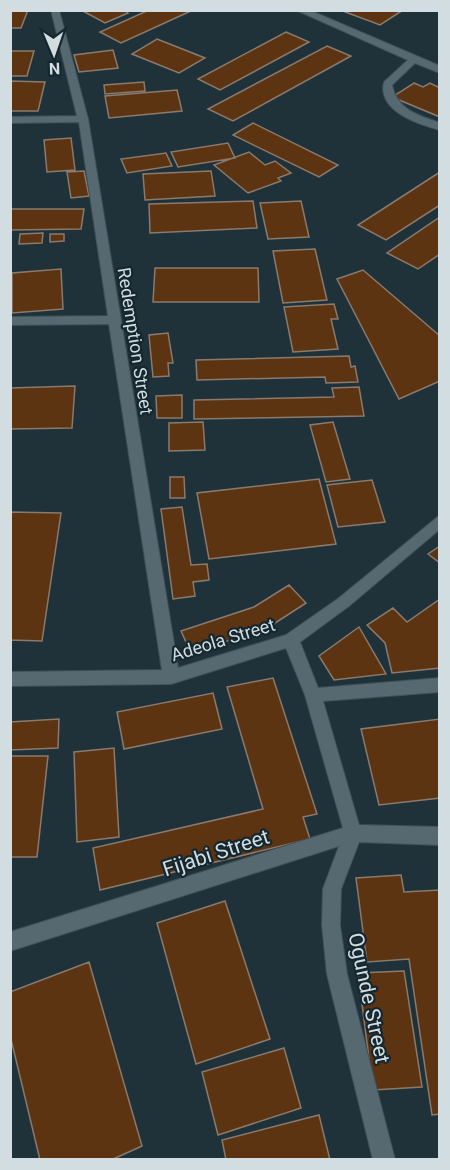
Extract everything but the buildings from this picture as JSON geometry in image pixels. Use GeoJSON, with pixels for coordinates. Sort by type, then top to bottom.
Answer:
{"type":"FeatureCollection","features":[{"type":"Feature","properties":{"kind":"street"},"geometry":{"type":"LineString","coordinates":[[300,10],[440,70]]}},
{"type":"Feature","properties":{"kind":"street","name":"Redemption Street"},"geometry":{"type":"LineString","coordinates":[[56,11],[83,119],[171,677]]}},
{"type":"Feature","properties":{"kind":"street"},"geometry":{"type":"LineString","coordinates":[[414,59],[387,84],[388,97],[400,111],[440,127]]}},
{"type":"Feature","properties":{"kind":"street"},"geometry":{"type":"LineString","coordinates":[[10,120],[83,119]]}},
{"type":"Feature","properties":{"kind":"street"},"geometry":{"type":"LineString","coordinates":[[10,321],[113,320]]}},
{"type":"Feature","properties":{"kind":"street","name":"Adeola Street"},"geometry":{"type":"LineString","coordinates":[[10,678],[171,677],[291,640],[344,602],[440,520]]}},
{"type":"Feature","properties":{"kind":"street"},"geometry":{"type":"LineString","coordinates":[[291,640],[313,696],[353,833]]}},
{"type":"Feature","properties":{"kind":"street"},"geometry":{"type":"LineString","coordinates":[[313,696],[440,685]]}},
{"type":"Feature","properties":{"kind":"street","name":"Fijabi Street"},"geometry":{"type":"LineString","coordinates":[[10,942],[353,833],[440,836]]}},
{"type":"Feature","properties":{"kind":"street","name":"Ogunde Street"},"geometry":{"type":"LineString","coordinates":[[353,833],[332,890],[331,925],[336,974],[384,1160]]}}]}
